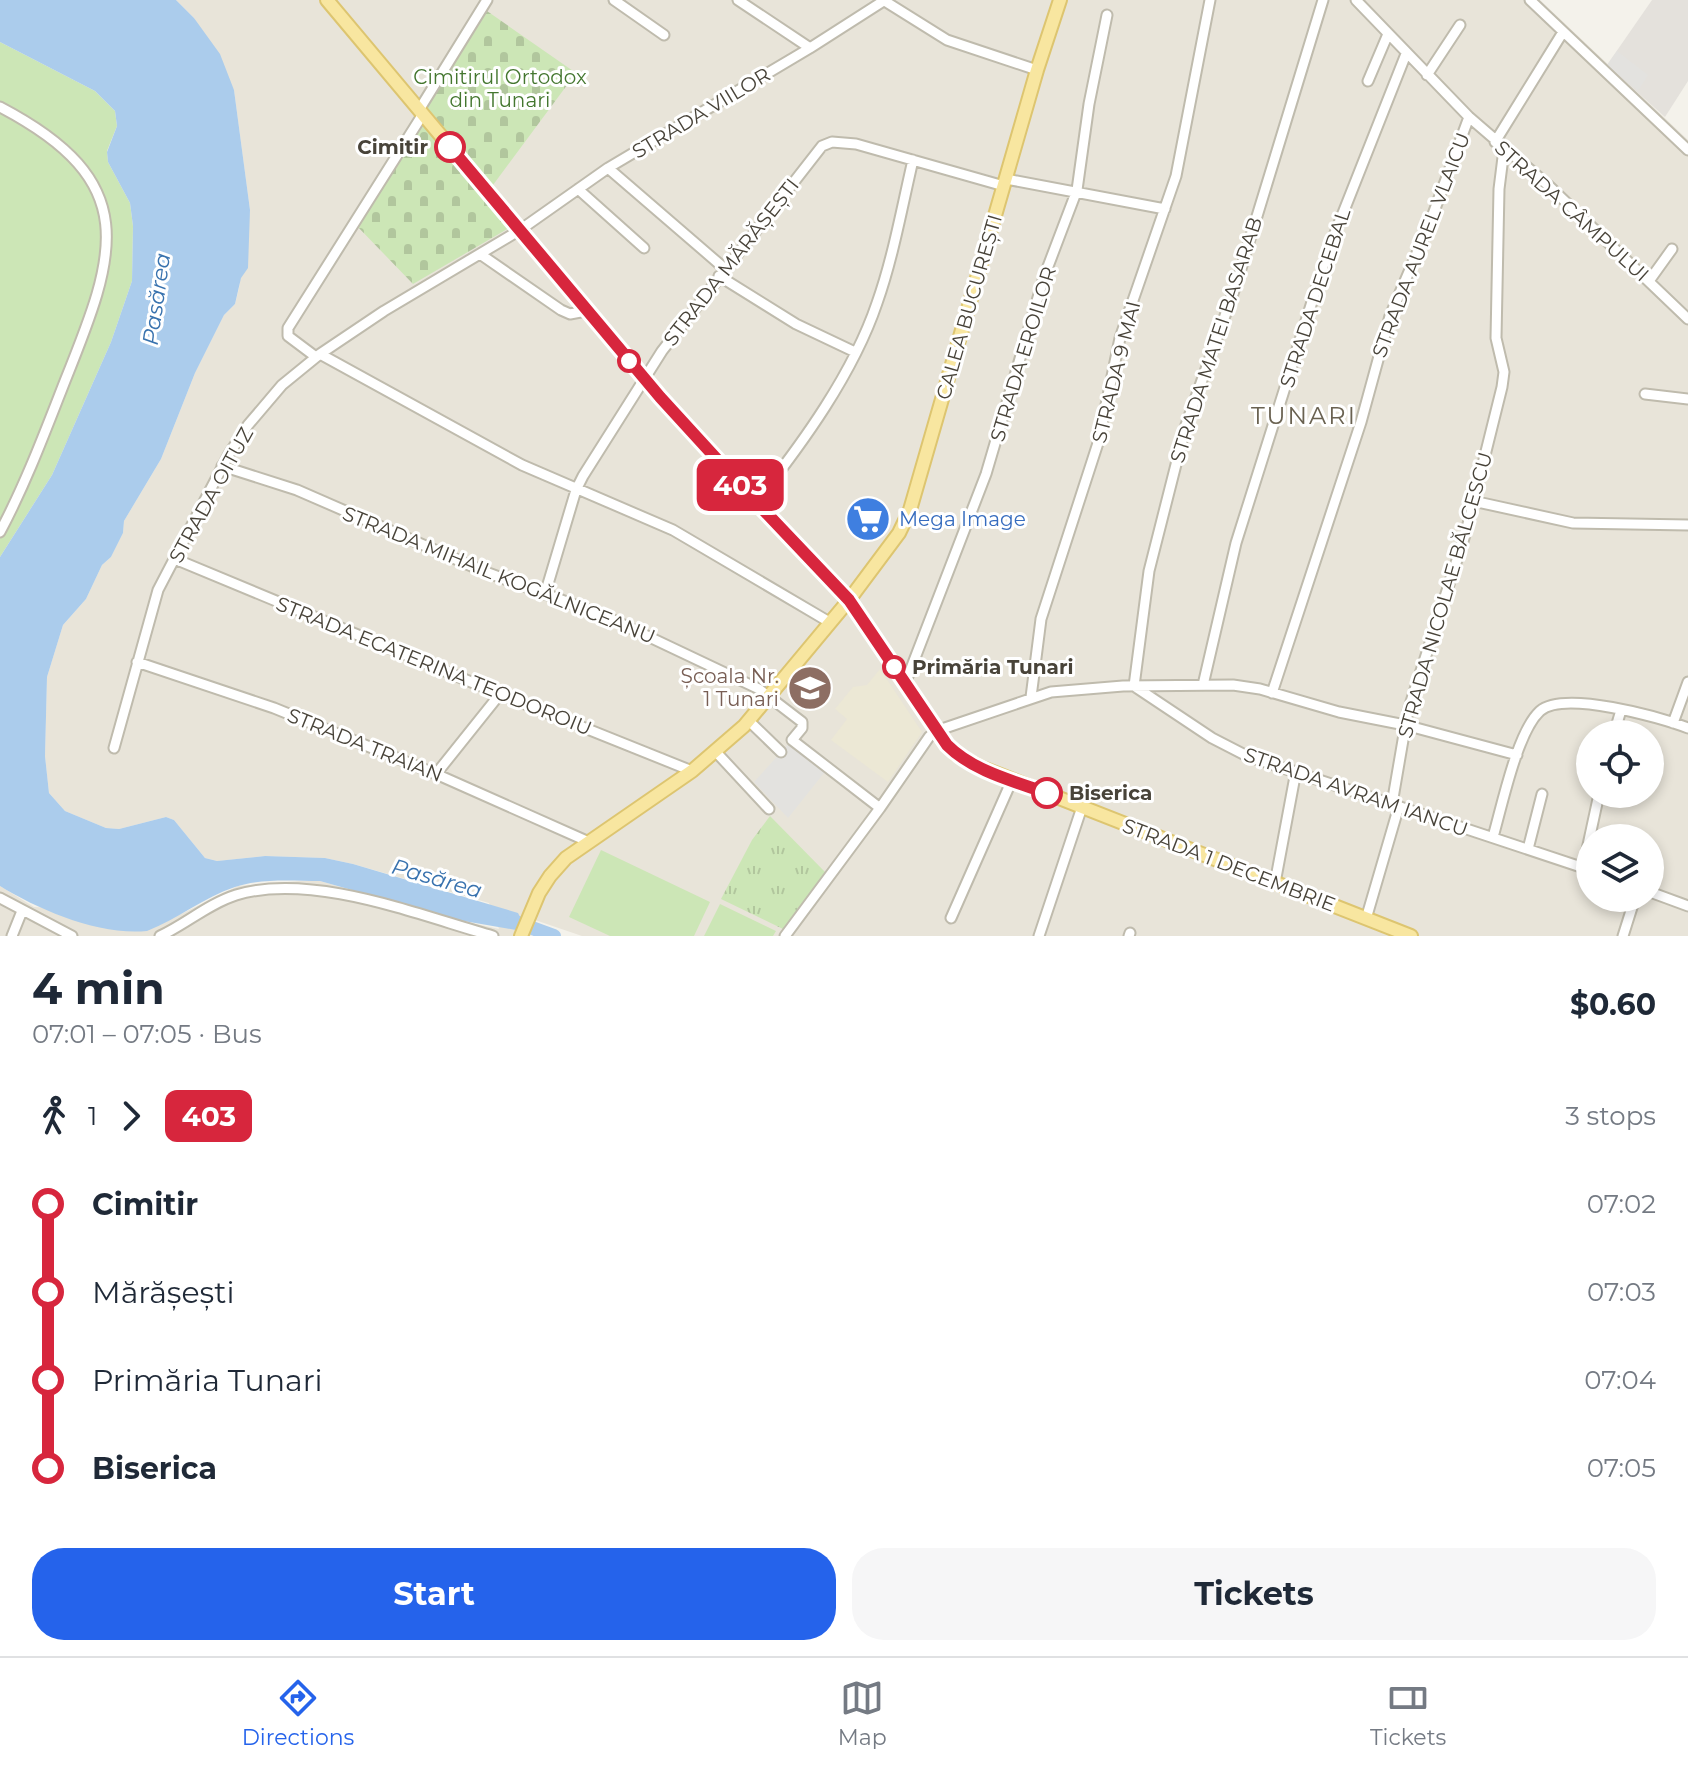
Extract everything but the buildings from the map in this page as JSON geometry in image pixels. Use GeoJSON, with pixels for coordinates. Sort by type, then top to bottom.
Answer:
{"type":"FeatureCollection","features":[{"type":"Feature","properties":{"kind":"main road","name":"STRADA 1 DECEMBRIE"},"geometry":{"type":"LineString","coordinates":[[327,0],[645,379],[849,600],[936,731],[956,754],[1012,780],[1411,936]]}},
{"type":"Feature","properties":{"kind":"main road","name":"CALEA BUCUREȘTI"},"geometry":{"type":"LineString","coordinates":[[521,936],[550,876],[566,858],[692,771],[749,721],[831,623],[899,533],[908,516],[1060,0]]}},
{"type":"Feature","properties":{"kind":"street"},"geometry":{"type":"LineString","coordinates":[[487,0],[288,328],[288,336],[318,356],[496,451],[576,490],[673,530],[831,623]]}},
{"type":"Feature","properties":{"kind":"street"},"geometry":{"type":"LineString","coordinates":[[614,0],[664,35]]}},
{"type":"Feature","properties":{"kind":"street"},"geometry":{"type":"LineString","coordinates":[[738,0],[810,48]]}},
{"type":"Feature","properties":{"kind":"street"},"geometry":{"type":"LineString","coordinates":[[884,0],[947,40],[1037,70]]}},
{"type":"Feature","properties":{"kind":"street","name":"STRADA VIILOR"},"geometry":{"type":"LineString","coordinates":[[520,230],[608,168],[810,48],[884,0]]}},
{"type":"Feature","properties":{"kind":"street","name":"STRADA 9 MAI"},"geometry":{"type":"LineString","coordinates":[[1031,697],[1041,619],[1098,443],[1120,338],[1165,209],[1184,143],[1210,0]]}},
{"type":"Feature","properties":{"kind":"street","name":"STRADA MATEI BASARAB"},"geometry":{"type":"LineString","coordinates":[[1134,686],[1149,571],[1186,425],[1236,285],[1323,0]]}},
{"type":"Feature","properties":{"kind":"street","name":"STRADA CÂMPULUI"},"geometry":{"type":"LineString","coordinates":[[1356,0],[1495,142],[1549,186],[1688,319]]}},
{"type":"Feature","properties":{"kind":"street"},"geometry":{"type":"LineString","coordinates":[[1530,0],[1688,150]]}},
{"type":"Feature","properties":{"kind":"street","name":"STRADA EROILOR"},"geometry":{"type":"LineString","coordinates":[[905,684],[986,474],[1044,277],[1077,190],[1089,104],[1107,15]]}},
{"type":"Feature","properties":{"kind":"street"},"geometry":{"type":"LineString","coordinates":[[1427,75],[1460,25]]}},
{"type":"Feature","properties":{"kind":"street"},"geometry":{"type":"LineString","coordinates":[[1495,142],[1563,32]]}},
{"type":"Feature","properties":{"kind":"street"},"geometry":{"type":"LineString","coordinates":[[1368,81],[1388,34]]}},
{"type":"Feature","properties":{"kind":"street","name":"STRADA DECEBAL"},"geometry":{"type":"LineString","coordinates":[[1203,685],[1236,543],[1328,251],[1406,54]]}},
{"type":"Feature","properties":{"kind":"street"},"geometry":{"type":"LineString","coordinates":[[0,107],[56,140],[88,175],[103,210],[107,260],[100,292],[85,332],[18,499],[0,532]]}},
{"type":"Feature","properties":{"kind":"street","name":"STRADA AUREL VLAICU"},"geometry":{"type":"LineString","coordinates":[[1272,693],[1361,422],[1387,324],[1429,225],[1469,117]]}},
{"type":"Feature","properties":{"kind":"street","name":"STRADA MĂRĂȘEȘTI"},"geometry":{"type":"LineString","coordinates":[[545,594],[576,490],[662,351],[816,151],[826,143],[856,144],[1005,182],[1077,190],[1165,209]]}},
{"type":"Feature","properties":{"kind":"street","name":"STRADA NICOLAE BĂLCESCU"},"geometry":{"type":"LineString","coordinates":[[1366,919],[1395,805],[1405,725],[1473,501],[1504,372],[1496,338],[1499,189],[1504,149]]}},
{"type":"Feature","properties":{"kind":"street"},"geometry":{"type":"LineString","coordinates":[[756,502],[802,443],[855,352],[878,301],[913,160]]}},
{"type":"Feature","properties":{"kind":"street"},"geometry":{"type":"LineString","coordinates":[[608,168],[721,272],[796,324],[855,352]]}},
{"type":"Feature","properties":{"kind":"street"},"geometry":{"type":"LineString","coordinates":[[578,189],[644,248]]}},
{"type":"Feature","properties":{"kind":"street","name":"STRADA OITUZ"},"geometry":{"type":"LineString","coordinates":[[114,748],[158,590],[222,466],[262,407],[282,385],[318,356],[384,311],[520,230]]}},
{"type":"Feature","properties":{"kind":"street"},"geometry":{"type":"LineString","coordinates":[[1649,281],[1672,249]]}},
{"type":"Feature","properties":{"kind":"street"},"geometry":{"type":"LineString","coordinates":[[480,254],[561,310],[570,314],[586,311]]}},
{"type":"Feature","properties":{"kind":"street"},"geometry":{"type":"LineString","coordinates":[[1645,394],[1688,399]]}},
{"type":"Feature","properties":{"kind":"street","name":"STRADA MIHAIL KOGĂLNICEANU"},"geometry":{"type":"LineString","coordinates":[[222,466],[297,490],[457,560],[630,627],[771,696],[803,724],[792,740],[880,808]]}},
{"type":"Feature","properties":{"kind":"street"},"geometry":{"type":"LineString","coordinates":[[1473,501],[1573,523],[1688,525]]}},
{"type":"Feature","properties":{"kind":"street","name":"STRADA ECATERINA TEODOROIU"},"geometry":{"type":"LineString","coordinates":[[175,559],[692,771]]}},
{"type":"Feature","properties":{"kind":"street","name":"STRADA TRAIAN"},"geometry":{"type":"LineString","coordinates":[[137,662],[263,704],[436,774],[589,842]]}},
{"type":"Feature","properties":{"kind":"street"},"geometry":{"type":"LineString","coordinates":[[1673,723],[1688,682]]}},
{"type":"Feature","properties":{"kind":"street"},"geometry":{"type":"LineString","coordinates":[[785,936],[936,731],[1031,697],[1075,689],[1233,685],[1517,755]]}},
{"type":"Feature","properties":{"kind":"street","name":"STRADA AVRAM IANCU"},"geometry":{"type":"LineString","coordinates":[[1134,686],[1224,745],[1247,756],[1576,865]]}},
{"type":"Feature","properties":{"kind":"street"},"geometry":{"type":"LineString","coordinates":[[436,774],[500,694]]}},
{"type":"Feature","properties":{"kind":"street"},"geometry":{"type":"LineString","coordinates":[[1493,837],[1517,755],[1530,723],[1549,705],[1560,702],[1621,710],[1688,728]]}},
{"type":"Feature","properties":{"kind":"street"},"geometry":{"type":"LineString","coordinates":[[1618,720],[1621,710]]}},
{"type":"Feature","properties":{"kind":"street"},"geometry":{"type":"LineString","coordinates":[[749,721],[781,752]]}},
{"type":"Feature","properties":{"kind":"street"},"geometry":{"type":"LineString","coordinates":[[716,752],[769,809]]}},
{"type":"Feature","properties":{"kind":"street"},"geometry":{"type":"LineString","coordinates":[[1275,883],[1296,771]]}},
{"type":"Feature","properties":{"kind":"street"},"geometry":{"type":"LineString","coordinates":[[951,918],[1012,780]]}},
{"type":"Feature","properties":{"kind":"street"},"geometry":{"type":"LineString","coordinates":[[1528,849],[1542,794]]}},
{"type":"Feature","properties":{"kind":"street"},"geometry":{"type":"LineString","coordinates":[[1039,936],[1082,807]]}},
{"type":"Feature","properties":{"kind":"street"},"geometry":{"type":"LineString","coordinates":[[160,936],[234,895],[311,888],[493,936]]}},
{"type":"Feature","properties":{"kind":"street"},"geometry":{"type":"LineString","coordinates":[[1664,897],[1688,906]]}},
{"type":"Feature","properties":{"kind":"street"},"geometry":{"type":"LineString","coordinates":[[0,898],[72,936]]}},
{"type":"Feature","properties":{"kind":"street"},"geometry":{"type":"LineString","coordinates":[[12,936],[22,911]]}},
{"type":"Feature","properties":{"kind":"street"},"geometry":{"type":"LineString","coordinates":[[1623,936],[1631,912]]}},
{"type":"Feature","properties":{"kind":"shaded area"},"geometry":{"type":"Polygon","coordinates":[[[176,0],[1540,0],[1688,140],[1688,936],[582,936],[535,920],[528,934],[532,936],[0,936],[0,886],[34,907],[179,915],[238,886],[299,881],[320,881],[499,929],[489,903],[325,858],[265,856],[217,861],[205,858],[174,820],[166,817],[119,829],[106,828],[65,811],[49,793],[45,756],[47,677],[63,625],[86,599],[102,565],[111,557],[123,533],[124,521],[161,459],[195,373],[224,315],[235,304],[250,210],[234,90],[194,18],[176,0]]]}},
{"type":"Feature","properties":{"kind":"shaded area"},"geometry":{"type":"Polygon","coordinates":[[[1652,0],[1688,0],[1688,81],[1665,117],[1607,65],[1652,0]]]}},
{"type":"Feature","properties":{"kind":"shaded area"},"geometry":{"type":"Polygon","coordinates":[[[1617,51],[1648,75],[1638,91],[1607,65],[1617,51]]]}},
{"type":"Feature","properties":{"kind":"shaded area"},"geometry":{"type":"Polygon","coordinates":[[[880,669],[922,732],[888,782],[831,740],[847,719],[835,709],[853,687],[867,685],[880,669]]]}},
{"type":"Feature","properties":{"kind":"shaded area"},"geometry":{"type":"Polygon","coordinates":[[[792,740],[828,768],[788,818],[754,782],[792,740]]]}},
{"type":"Feature","properties":{"kind":"green space","name":"Cimitirul Ortodox din Tunari"},"geometry":{"type":"Polygon","coordinates":[[[487,11],[576,73],[493,185],[427,108],[487,11]]]}},
{"type":"Feature","properties":{"kind":"green space"},"geometry":{"type":"Polygon","coordinates":[[[0,42],[95,91],[115,111],[117,126],[107,151],[108,162],[130,203],[133,226],[132,281],[111,342],[52,475],[0,557],[0,42]]]}},
{"type":"Feature","properties":{"kind":"green space"},"geometry":{"type":"Polygon","coordinates":[[[421,121],[509,228],[413,284],[356,225],[421,121]]]}},
{"type":"Feature","properties":{"kind":"green space"},"geometry":{"type":"Polygon","coordinates":[[[770,816],[826,873],[783,929],[721,899],[752,840],[770,816]]]}},
{"type":"Feature","properties":{"kind":"green space"},"geometry":{"type":"Polygon","coordinates":[[[601,850],[710,902],[694,936],[610,936],[569,917],[601,850]]]}},
{"type":"Feature","properties":{"kind":"green space"},"geometry":{"type":"Polygon","coordinates":[[[720,904],[776,931],[773,936],[704,936],[720,904]]]}},
{"type":"Feature","properties":{"kind":"water"},"geometry":{"type":"Polygon","coordinates":[[[0,0],[176,0],[194,18],[220,54],[234,90],[250,210],[248,268],[241,278],[235,304],[224,315],[195,373],[161,459],[124,521],[123,533],[111,557],[102,565],[86,599],[63,625],[47,677],[45,756],[49,793],[65,811],[106,828],[119,829],[166,817],[174,820],[205,858],[217,861],[265,856],[325,858],[353,864],[518,913],[520,917],[516,930],[458,920],[320,881],[288,881],[255,882],[235,887],[147,931],[129,931],[70,919],[0,886],[0,557],[52,475],[111,342],[132,281],[133,226],[130,203],[108,162],[107,152],[117,126],[115,111],[95,91],[0,42],[0,0]]]}},
{"type":"Feature","properties":{"kind":"waterway","name":"Pasărea"},"geometry":{"type":"LineString","coordinates":[[513,921],[554,936]]}},
{"type":"Feature","properties":{"kind":"bus line","name":"403"},"geometry":{"type":"LineString","coordinates":[[450,147],[660,397],[849,600],[947,745],[967,761],[1047,793]]}},
{"type":"Feature","properties":{"kind":"place","name":"Cimitir"},"geometry":{"type":"Point","coordinates":[450,147]}},
{"type":"Feature","properties":{"kind":"place","name":"Mega Image"},"geometry":{"type":"Point","coordinates":[868,519]}},
{"type":"Feature","properties":{"kind":"place","name":"Primăria Tunari"},"geometry":{"type":"Point","coordinates":[894,667]}},
{"type":"Feature","properties":{"kind":"place","name":"Școala Nr. 1 Tunari"},"geometry":{"type":"Point","coordinates":[810,688]}},
{"type":"Feature","properties":{"kind":"place","name":"Biserica"},"geometry":{"type":"Point","coordinates":[1047,793]}},
{"type":"Feature","properties":{"kind":"district","name":"TUNARI"},"geometry":{"type":"Point","coordinates":[1304,416]}}]}
